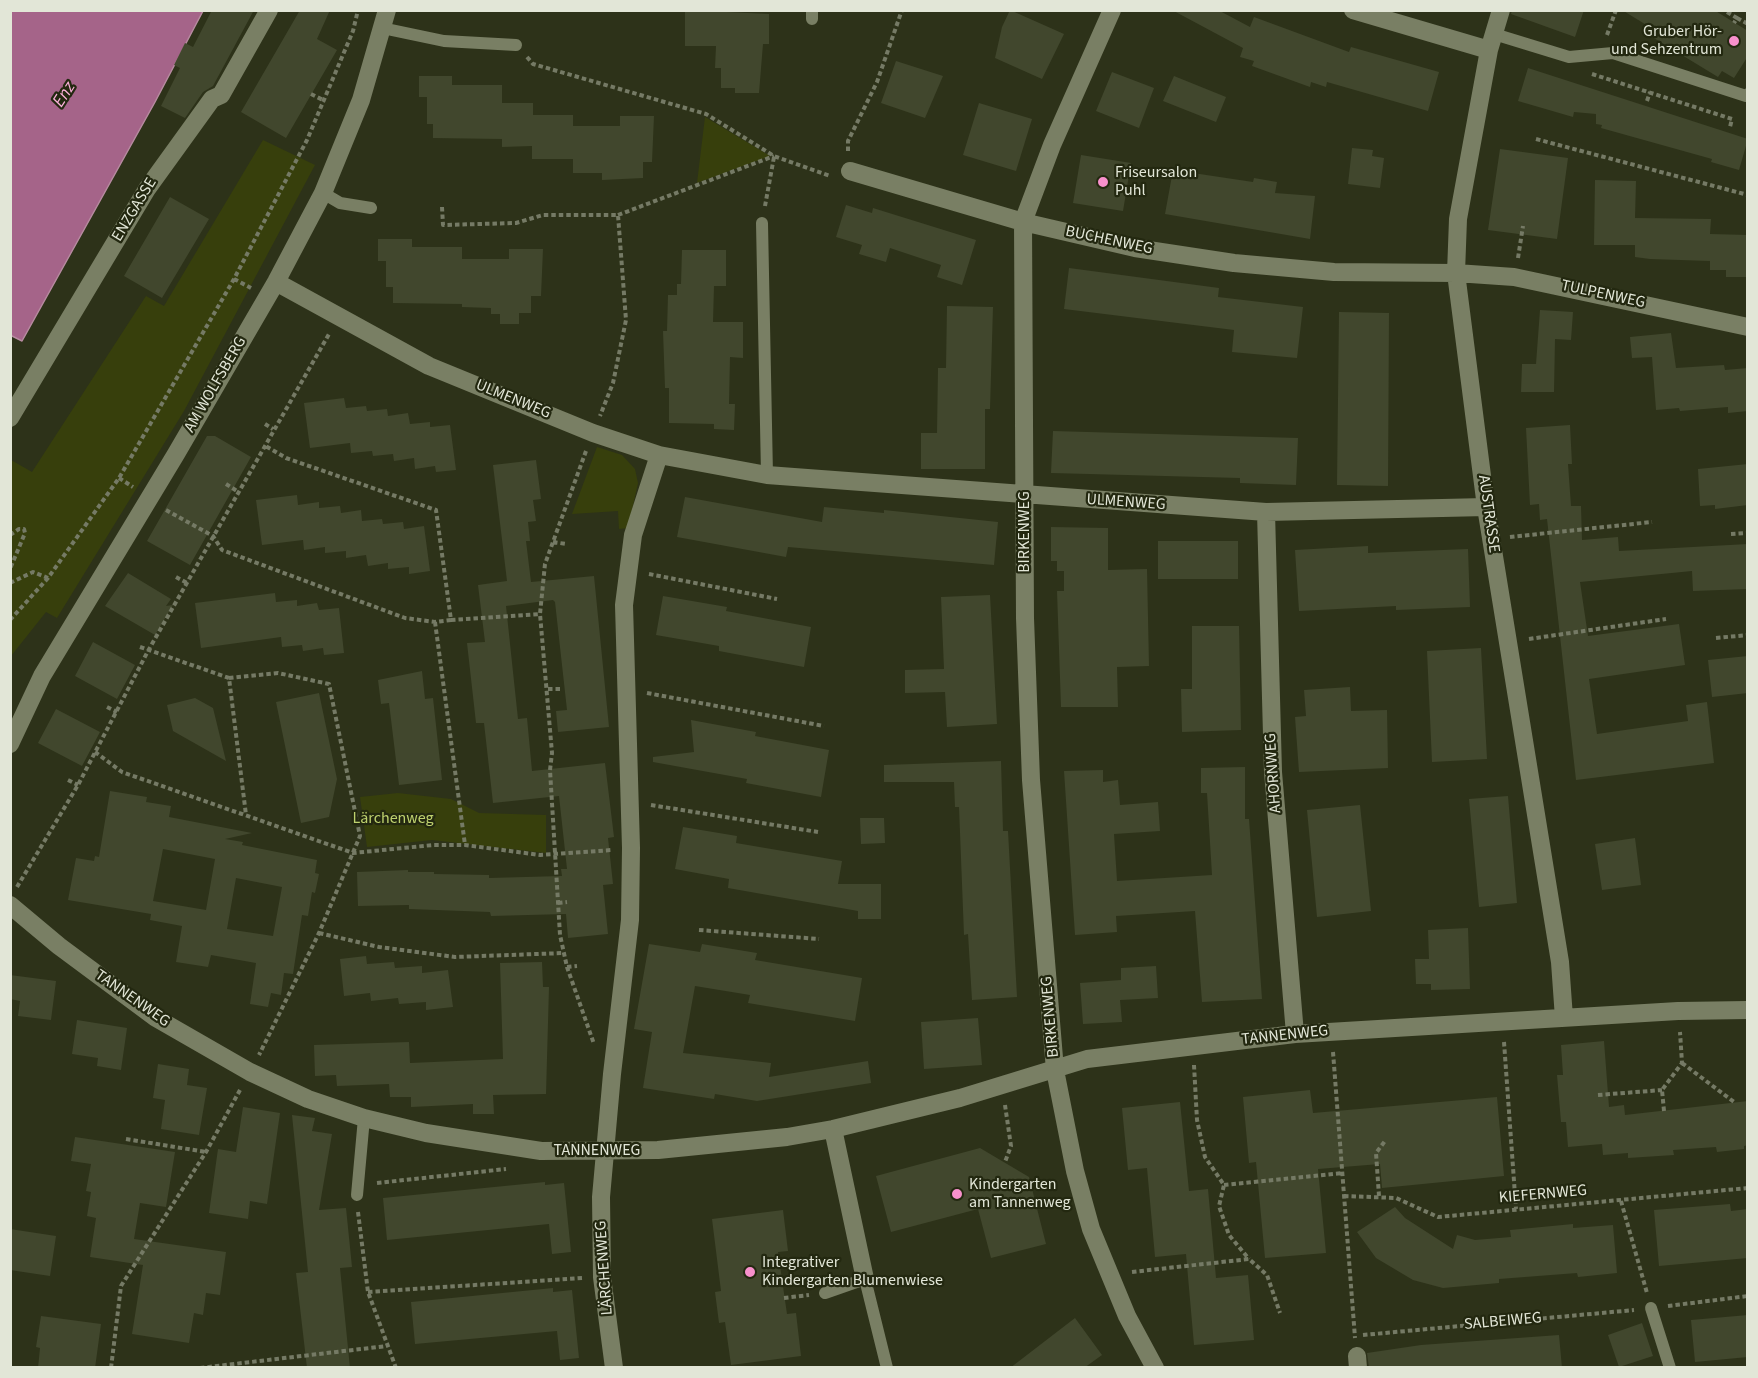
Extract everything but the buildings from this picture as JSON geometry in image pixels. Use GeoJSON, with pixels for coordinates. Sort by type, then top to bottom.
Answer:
{"type":"FeatureCollection","features":[{"type":"Feature","properties":{"kind":"street","name":"ENZGASSE"},"geometry":{"type":"LineString","coordinates":[[10,418],[147,189],[212,99],[221,95],[269,10]]}},
{"type":"Feature","properties":{"kind":"street","name":"BIRKENWEG"},"geometry":{"type":"LineString","coordinates":[[1112,10],[1052,145],[1023,222],[1025,618],[1031,780],[1055,1070],[1074,1171],[1108,1274],[1126,1316],[1155,1368]]}},
{"type":"Feature","properties":{"kind":"street"},"geometry":{"type":"LineString","coordinates":[[1353,10],[1492,42]]}},
{"type":"Feature","properties":{"kind":"street","name":"AUSTRASSE"},"geometry":{"type":"LineString","coordinates":[[1501,10],[1492,42],[1458,219],[1456,273],[1486,507],[1560,962],[1564,1018]]}},
{"type":"Feature","properties":{"kind":"street","name":"AM WOLFSBERG"},"geometry":{"type":"LineString","coordinates":[[10,744],[42,676],[150,498],[276,282],[323,193],[361,100],[385,19]]}},
{"type":"Feature","properties":{"kind":"street","name":"BUCHENWEG"},"geometry":{"type":"LineString","coordinates":[[850,171],[1023,222],[1135,248],[1234,263],[1334,272],[1456,273]]}},
{"type":"Feature","properties":{"kind":"street","name":"TULPENWEG"},"geometry":{"type":"LineString","coordinates":[[1456,273],[1514,277],[1748,327]]}},
{"type":"Feature","properties":{"kind":"street","name":"ULMENWEG"},"geometry":{"type":"LineString","coordinates":[[276,282],[429,366],[593,432],[659,455],[767,476],[1266,512],[1486,507]]}},
{"type":"Feature","properties":{"kind":"street","name":"LÄRCHENWEG"},"geometry":{"type":"LineString","coordinates":[[614,1368],[602,1276],[601,1197],[612,1074],[630,920],[631,848],[624,605],[633,535],[659,455]]}},
{"type":"Feature","properties":{"kind":"street","name":"AHORNWEG"},"geometry":{"type":"LineString","coordinates":[[1266,512],[1273,772],[1295,1034]]}},
{"type":"Feature","properties":{"kind":"street","name":"TANNENWEG"},"geometry":{"type":"LineString","coordinates":[[10,905],[59,946],[156,1018],[250,1072],[308,1099],[364,1118],[496,1145],[541,1151],[604,1153],[730,1144],[833,1129],[960,1098],[1088,1059],[1295,1034],[1678,1011],[1748,1010]]}},
{"type":"Feature","properties":{"kind":"street"},"geometry":{"type":"LineString","coordinates":[[833,1129],[865,1279]]}},
{"type":"Feature","properties":{"kind":"lane"},"geometry":{"type":"LineString","coordinates":[[385,19],[444,41],[516,45]]}},
{"type":"Feature","properties":{"kind":"lane"},"geometry":{"type":"LineString","coordinates":[[1492,42],[1569,57],[1613,53],[1746,96],[1748,94]]}},
{"type":"Feature","properties":{"kind":"lane"},"geometry":{"type":"LineString","coordinates":[[323,193],[340,203],[371,208]]}},
{"type":"Feature","properties":{"kind":"lane"},"geometry":{"type":"LineString","coordinates":[[762,223],[767,476]]}},
{"type":"Feature","properties":{"kind":"lane"},"geometry":{"type":"LineString","coordinates":[[357,1190],[364,1118]]}},
{"type":"Feature","properties":{"kind":"lane"},"geometry":{"type":"LineString","coordinates":[[825,1293],[865,1279],[887,1368]]}},
{"type":"Feature","properties":{"kind":"lane"},"geometry":{"type":"LineString","coordinates":[[1651,1308],[1671,1368]]}},
{"type":"Feature","properties":{"kind":"path"},"geometry":{"type":"LineString","coordinates":[[10,620],[48,578],[118,477],[234,279],[325,101],[353,31],[358,10]]}},
{"type":"Feature","properties":{"kind":"path"},"geometry":{"type":"LineString","coordinates":[[848,141],[878,82],[902,10]]}},
{"type":"Feature","properties":{"kind":"path"},"geometry":{"type":"LineString","coordinates":[[1600,54],[1616,10]]}},
{"type":"Feature","properties":{"kind":"path"},"geometry":{"type":"LineString","coordinates":[[1727,11],[1736,20],[1748,24]]}},
{"type":"Feature","properties":{"kind":"path"},"geometry":{"type":"LineString","coordinates":[[516,45],[533,64],[706,114],[774,156],[838,178],[850,171]]}},
{"type":"Feature","properties":{"kind":"path"},"geometry":{"type":"LineString","coordinates":[[1588,73],[1732,119],[1730,127]]}},
{"type":"Feature","properties":{"kind":"path"},"geometry":{"type":"LineString","coordinates":[[1647,101],[1650,92]]}},
{"type":"Feature","properties":{"kind":"path"},"geometry":{"type":"LineString","coordinates":[[311,94],[325,101]]}},
{"type":"Feature","properties":{"kind":"path"},"geometry":{"type":"LineString","coordinates":[[1536,139],[1748,195]]}},
{"type":"Feature","properties":{"kind":"path"},"geometry":{"type":"LineString","coordinates":[[442,207],[443,225],[516,223],[543,215],[618,215],[774,156]]}},
{"type":"Feature","properties":{"kind":"path"},"geometry":{"type":"LineString","coordinates":[[762,223],[774,156]]}},
{"type":"Feature","properties":{"kind":"path"},"geometry":{"type":"LineString","coordinates":[[612,1074],[594,1045],[564,953],[555,855],[557,807],[540,614],[545,564],[613,383],[626,320],[618,215]]}},
{"type":"Feature","properties":{"kind":"path"},"geometry":{"type":"LineString","coordinates":[[1520,242],[1523,226]]}},
{"type":"Feature","properties":{"kind":"path"},"geometry":{"type":"LineString","coordinates":[[234,279],[255,291]]}},
{"type":"Feature","properties":{"kind":"path"},"geometry":{"type":"LineString","coordinates":[[10,894],[78,785],[148,651],[237,491],[339,318]]}},
{"type":"Feature","properties":{"kind":"path"},"geometry":{"type":"LineString","coordinates":[[266,424],[273,429]]}},
{"type":"Feature","properties":{"kind":"path"},"geometry":{"type":"LineString","coordinates":[[264,445],[286,458],[436,510],[452,620]]}},
{"type":"Feature","properties":{"kind":"path"},"geometry":{"type":"LineString","coordinates":[[226,484],[237,491]]}},
{"type":"Feature","properties":{"kind":"path"},"geometry":{"type":"LineString","coordinates":[[150,498],[166,510],[213,536],[222,550],[405,618],[435,622],[540,614]]}},
{"type":"Feature","properties":{"kind":"path"},"geometry":{"type":"LineString","coordinates":[[1491,538],[1652,522]]}},
{"type":"Feature","properties":{"kind":"path"},"geometry":{"type":"LineString","coordinates":[[10,535],[18,529],[24,530],[25,533],[10,569]]}},
{"type":"Feature","properties":{"kind":"path"},"geometry":{"type":"LineString","coordinates":[[1731,534],[1748,533]]}},
{"type":"Feature","properties":{"kind":"path"},"geometry":{"type":"LineString","coordinates":[[553,542],[566,544]]}},
{"type":"Feature","properties":{"kind":"path"},"geometry":{"type":"LineString","coordinates":[[627,570],[777,599]]}},
{"type":"Feature","properties":{"kind":"path"},"geometry":{"type":"LineString","coordinates":[[10,583],[33,572],[48,578]]}},
{"type":"Feature","properties":{"kind":"path"},"geometry":{"type":"LineString","coordinates":[[176,577],[187,584]]}},
{"type":"Feature","properties":{"kind":"path"},"geometry":{"type":"LineString","coordinates":[[1508,642],[1666,619]]}},
{"type":"Feature","properties":{"kind":"path"},"geometry":{"type":"LineString","coordinates":[[435,622],[465,845]]}},
{"type":"Feature","properties":{"kind":"path"},"geometry":{"type":"LineString","coordinates":[[1716,638],[1748,635]]}},
{"type":"Feature","properties":{"kind":"path"},"geometry":{"type":"LineString","coordinates":[[111,1368],[121,1286],[206,1152],[250,1072],[319,933],[360,836],[329,684],[278,673],[229,678],[140,647]]}},
{"type":"Feature","properties":{"kind":"path"},"geometry":{"type":"LineString","coordinates":[[229,678],[246,815]]}},
{"type":"Feature","properties":{"kind":"path"},"geometry":{"type":"LineString","coordinates":[[548,689],[562,689]]}},
{"type":"Feature","properties":{"kind":"path"},"geometry":{"type":"LineString","coordinates":[[626,689],[824,726]]}},
{"type":"Feature","properties":{"kind":"path"},"geometry":{"type":"LineString","coordinates":[[107,707],[117,712]]}},
{"type":"Feature","properties":{"kind":"path"},"geometry":{"type":"LineString","coordinates":[[94,752],[122,772],[353,853],[433,845],[465,845],[555,855],[631,848]]}},
{"type":"Feature","properties":{"kind":"path"},"geometry":{"type":"LineString","coordinates":[[68,780],[78,785]]}},
{"type":"Feature","properties":{"kind":"path"},"geometry":{"type":"LineString","coordinates":[[630,801],[818,832]]}},
{"type":"Feature","properties":{"kind":"path"},"geometry":{"type":"LineString","coordinates":[[558,903],[567,902]]}},
{"type":"Feature","properties":{"kind":"path"},"geometry":{"type":"LineString","coordinates":[[699,930],[819,939]]}},
{"type":"Feature","properties":{"kind":"path"},"geometry":{"type":"LineString","coordinates":[[319,933],[379,947],[455,957],[564,953]]}},
{"type":"Feature","properties":{"kind":"path"},"geometry":{"type":"LineString","coordinates":[[567,967],[577,966]]}},
{"type":"Feature","properties":{"kind":"path"},"geometry":{"type":"LineString","coordinates":[[1503,1021],[1516,1209]]}},
{"type":"Feature","properties":{"kind":"path"},"geometry":{"type":"LineString","coordinates":[[1664,1111],[1662,1090],[1682,1063],[1680,1030]]}},
{"type":"Feature","properties":{"kind":"path"},"geometry":{"type":"LineString","coordinates":[[1332,1031],[1344,1196]]}},
{"type":"Feature","properties":{"kind":"path"},"geometry":{"type":"LineString","coordinates":[[1193,1046],[1197,1120],[1205,1157],[1224,1185],[1219,1206],[1229,1235],[1249,1259],[1267,1275],[1280,1313]]}},
{"type":"Feature","properties":{"kind":"path"},"geometry":{"type":"LineString","coordinates":[[1682,1063],[1734,1102]]}},
{"type":"Feature","properties":{"kind":"path"},"geometry":{"type":"LineString","coordinates":[[1598,1095],[1662,1090]]}},
{"type":"Feature","properties":{"kind":"path"},"geometry":{"type":"LineString","coordinates":[[1005,1162],[1011,1146],[1006,1113]]}},
{"type":"Feature","properties":{"kind":"path"},"geometry":{"type":"LineString","coordinates":[[126,1139],[206,1152]]}},
{"type":"Feature","properties":{"kind":"path"},"geometry":{"type":"LineString","coordinates":[[1379,1196],[1376,1153],[1385,1141]]}},
{"type":"Feature","properties":{"kind":"path"},"geometry":{"type":"LineString","coordinates":[[396,1368],[368,1292],[357,1190],[509,1168]]}},
{"type":"Feature","properties":{"kind":"path"},"geometry":{"type":"LineString","coordinates":[[1224,1185],[1343,1173]]}},
{"type":"Feature","properties":{"kind":"path","name":"KIEFERNWEG"},"geometry":{"type":"LineString","coordinates":[[1344,1196],[1396,1198],[1438,1217],[1748,1188]]}},
{"type":"Feature","properties":{"kind":"path","name":"SALBEIWEG"},"geometry":{"type":"LineString","coordinates":[[1344,1196],[1355,1335],[1651,1308],[1748,1296]]}},
{"type":"Feature","properties":{"kind":"path"},"geometry":{"type":"LineString","coordinates":[[1621,1201],[1651,1308]]}},
{"type":"Feature","properties":{"kind":"path"},"geometry":{"type":"LineString","coordinates":[[1108,1274],[1249,1259]]}},
{"type":"Feature","properties":{"kind":"path"},"geometry":{"type":"LineString","coordinates":[[368,1292],[602,1276]]}},
{"type":"Feature","properties":{"kind":"path"},"geometry":{"type":"LineString","coordinates":[[784,1298],[825,1293]]}},
{"type":"Feature","properties":{"kind":"path"},"geometry":{"type":"LineString","coordinates":[[200,1368],[387,1346]]}},
{"type":"Feature","properties":{"kind":"green space"},"geometry":{"type":"Polygon","coordinates":[[[705,117],[770,156],[697,183],[705,117]]]}},
{"type":"Feature","properties":{"kind":"green space"},"geometry":{"type":"Polygon","coordinates":[[[263,140],[315,165],[184,411],[57,618],[46,612],[11,656],[11,460],[32,472],[146,296],[164,306],[263,140]]]}},
{"type":"Feature","properties":{"kind":"green space"},"geometry":{"type":"Polygon","coordinates":[[[597,447],[622,455],[635,469],[638,483],[628,528],[619,529],[618,511],[572,514],[597,447]]]}},
{"type":"Feature","properties":{"kind":"green space","name":"Lärchenweg"},"geometry":{"type":"Polygon","coordinates":[[[398,793],[451,799],[479,813],[546,815],[546,853],[432,840],[367,847],[360,797],[398,793]]]}},
{"type":"Feature","properties":{"kind":"water","name":"Enz"},"geometry":{"type":"Polygon","coordinates":[[[10,11],[203,11],[22,341],[10,335],[10,11]]]}},
{"type":"Feature","properties":{"kind":"place","name":"Gruber Hör- und Sehzentrum"},"geometry":{"type":"Point","coordinates":[1734,41]}},
{"type":"Feature","properties":{"kind":"place","name":"Friseursalon Puhl"},"geometry":{"type":"Point","coordinates":[1103,182]}},
{"type":"Feature","properties":{"kind":"place","name":"Kindergarten am Tannenweg"},"geometry":{"type":"Point","coordinates":[957,1194]}},
{"type":"Feature","properties":{"kind":"place","name":"Integrativer Kindergarten Blumenwiese"},"geometry":{"type":"Point","coordinates":[750,1272]}}]}
